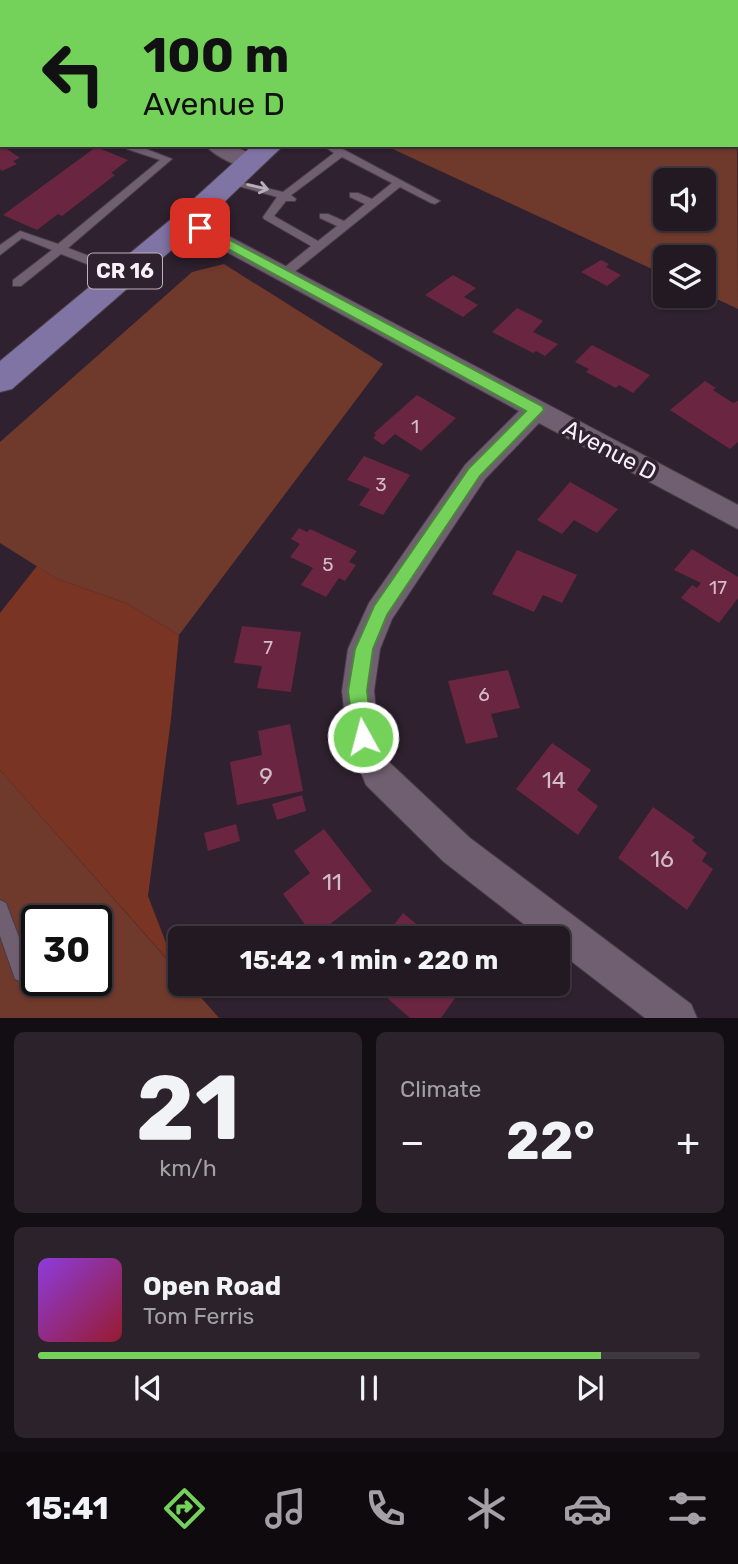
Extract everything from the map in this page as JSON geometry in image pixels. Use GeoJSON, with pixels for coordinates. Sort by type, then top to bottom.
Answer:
{"type":"FeatureCollection","features":[{"type":"Feature","properties":{"kind":"main road","name":"CR 16"},"geometry":{"type":"LineString","coordinates":[[0,380],[250,163]]}},
{"type":"Feature","properties":{"kind":"street"},"geometry":{"type":"LineString","coordinates":[[219,147],[250,163]]}},
{"type":"Feature","properties":{"kind":"street","name":"Avenue D"},"geometry":{"type":"LineString","coordinates":[[187,220],[738,518]]}},
{"type":"Feature","properties":{"kind":"street"},"geometry":{"type":"LineString","coordinates":[[536,410],[475,472],[380,611],[364,649],[358,691],[363,737],[379,774],[457,850],[677,1018]]}},
{"type":"Feature","properties":{"kind":"lane"},"geometry":{"type":"LineString","coordinates":[[17,283],[167,159],[131,147]]}},
{"type":"Feature","properties":{"kind":"lane"},"geometry":{"type":"LineString","coordinates":[[330,147],[435,201]]}},
{"type":"Feature","properties":{"kind":"lane"},"geometry":{"type":"LineString","coordinates":[[319,246],[268,217],[272,209],[290,198],[312,175],[340,153]]}},
{"type":"Feature","properties":{"kind":"lane"},"geometry":{"type":"LineString","coordinates":[[250,163],[254,186],[290,198]]}},
{"type":"Feature","properties":{"kind":"lane"},"geometry":{"type":"LineString","coordinates":[[312,175],[324,181]]}},
{"type":"Feature","properties":{"kind":"lane"},"geometry":{"type":"LineString","coordinates":[[284,274],[398,183]]}},
{"type":"Feature","properties":{"kind":"lane"},"geometry":{"type":"LineString","coordinates":[[354,195],[372,203]]}},
{"type":"Feature","properties":{"kind":"lane"},"geometry":{"type":"LineString","coordinates":[[324,216],[344,225]]}},
{"type":"Feature","properties":{"kind":"lane"},"geometry":{"type":"LineString","coordinates":[[0,251],[20,234],[122,273]]}},
{"type":"Feature","properties":{"kind":"lane"},"geometry":{"type":"LineString","coordinates":[[0,909],[21,969]]}},
{"type":"Feature","properties":{"kind":"shaded area"},"geometry":{"type":"Polygon","coordinates":[[[388,147],[737,147],[738,309],[716,299],[716,245],[653,245],[653,269],[388,147]]]}},
{"type":"Feature","properties":{"kind":"shaded area"},"geometry":{"type":"Polygon","coordinates":[[[224,264],[383,364],[179,635],[126,603],[57,579],[0,543],[0,442],[192,272],[224,264]]]}},
{"type":"Feature","properties":{"kind":"shaded area"},"geometry":{"type":"Polygon","coordinates":[[[37,566],[57,579],[126,603],[179,635],[148,896],[168,948],[168,960],[0,770],[0,613],[37,566]]]}},
{"type":"Feature","properties":{"kind":"shaded area"},"geometry":{"type":"Polygon","coordinates":[[[0,770],[168,960],[168,996],[200,996],[219,1018],[0,1018],[0,770]]]}},
{"type":"Feature","properties":{"kind":"building"},"geometry":{"type":"Polygon","coordinates":[[[4,147],[20,158],[13,161],[17,164],[2,171],[0,149],[4,147]]]}},
{"type":"Feature","properties":{"kind":"building"},"geometry":{"type":"Polygon","coordinates":[[[96,147],[128,160],[111,173],[115,175],[62,216],[58,214],[37,230],[3,215],[96,147]]]}},
{"type":"Feature","properties":{"kind":"building"},"geometry":{"type":"Polygon","coordinates":[[[601,260],[609,264],[606,267],[621,275],[607,286],[581,272],[601,260]]]}},
{"type":"Feature","properties":{"kind":"building"},"geometry":{"type":"Polygon","coordinates":[[[453,275],[476,288],[464,297],[478,305],[463,317],[425,295],[453,275]]]}},
{"type":"Feature","properties":{"kind":"building"},"geometry":{"type":"Polygon","coordinates":[[[517,308],[543,321],[533,332],[558,344],[545,356],[536,351],[533,353],[492,332],[517,308]]]}},
{"type":"Feature","properties":{"kind":"building"},"geometry":{"type":"Polygon","coordinates":[[[592,345],[650,375],[633,393],[619,385],[616,388],[586,372],[589,369],[575,362],[592,345]]]}},
{"type":"Feature","properties":{"kind":"building"},"geometry":{"type":"Polygon","coordinates":[[[705,381],[716,388],[713,390],[733,403],[738,401],[738,442],[730,449],[670,410],[705,381]]]}},
{"type":"Feature","properties":{"kind":"building"},"geometry":{"type":"Polygon","coordinates":[[[417,395],[456,418],[421,451],[395,434],[383,445],[373,438],[376,435],[374,433],[417,395]]]}},
{"type":"Feature","properties":{"kind":"building"},"geometry":{"type":"Polygon","coordinates":[[[364,456],[410,475],[383,515],[359,505],[370,489],[347,480],[364,456]]]}},
{"type":"Feature","properties":{"kind":"building"},"geometry":{"type":"Polygon","coordinates":[[[570,482],[618,509],[597,533],[574,520],[562,534],[537,520],[570,482]]]}},
{"type":"Feature","properties":{"kind":"building"},"geometry":{"type":"Polygon","coordinates":[[[299,528],[307,532],[310,529],[357,551],[349,562],[356,565],[345,581],[339,578],[326,597],[301,585],[313,568],[290,557],[300,544],[291,539],[299,528]]]}},
{"type":"Feature","properties":{"kind":"building"},"geometry":{"type":"Polygon","coordinates":[[[692,549],[738,577],[738,598],[719,623],[681,598],[692,585],[697,588],[701,583],[674,570],[692,549]]]}},
{"type":"Feature","properties":{"kind":"building"},"geometry":{"type":"Polygon","coordinates":[[[517,550],[577,575],[562,603],[543,595],[534,612],[492,594],[517,550]]]}},
{"type":"Feature","properties":{"kind":"building"},"geometry":{"type":"Polygon","coordinates":[[[242,626],[301,632],[291,692],[257,688],[262,666],[234,663],[242,626]]]}},
{"type":"Feature","properties":{"kind":"building"},"geometry":{"type":"Polygon","coordinates":[[[508,670],[520,708],[491,714],[498,737],[466,744],[448,681],[508,670]]]}},
{"type":"Feature","properties":{"kind":"building"},"geometry":{"type":"Polygon","coordinates":[[[290,724],[303,791],[237,805],[230,762],[262,755],[258,731],[290,724]]]}},
{"type":"Feature","properties":{"kind":"building"},"geometry":{"type":"Polygon","coordinates":[[[552,743],[591,770],[577,790],[598,806],[578,835],[516,789],[552,743]]]}},
{"type":"Feature","properties":{"kind":"building"},"geometry":{"type":"Polygon","coordinates":[[[302,795],[306,811],[277,820],[272,804],[302,795]]]}},
{"type":"Feature","properties":{"kind":"building"},"geometry":{"type":"Polygon","coordinates":[[[653,807],[695,837],[692,841],[707,853],[702,861],[713,869],[687,910],[618,858],[653,807]]]}},
{"type":"Feature","properties":{"kind":"building"},"geometry":{"type":"Polygon","coordinates":[[[236,824],[240,841],[208,851],[204,833],[236,824]]]}},
{"type":"Feature","properties":{"kind":"building"},"geometry":{"type":"Polygon","coordinates":[[[324,829],[372,891],[328,926],[306,926],[283,894],[310,873],[294,851],[324,829]]]}},
{"type":"Feature","properties":{"kind":"building"},"geometry":{"type":"Polygon","coordinates":[[[403,913],[419,926],[393,926],[403,913]]]}},
{"type":"Feature","properties":{"kind":"building"},"geometry":{"type":"Polygon","coordinates":[[[457,996],[441,1018],[410,1018],[386,997],[457,996]]]}},
{"type":"Feature","properties":{"kind":"route"},"geometry":{"type":"LineString","coordinates":[[200,228],[536,410],[475,472],[380,611],[364,649],[358,691],[363,737]]}}]}
